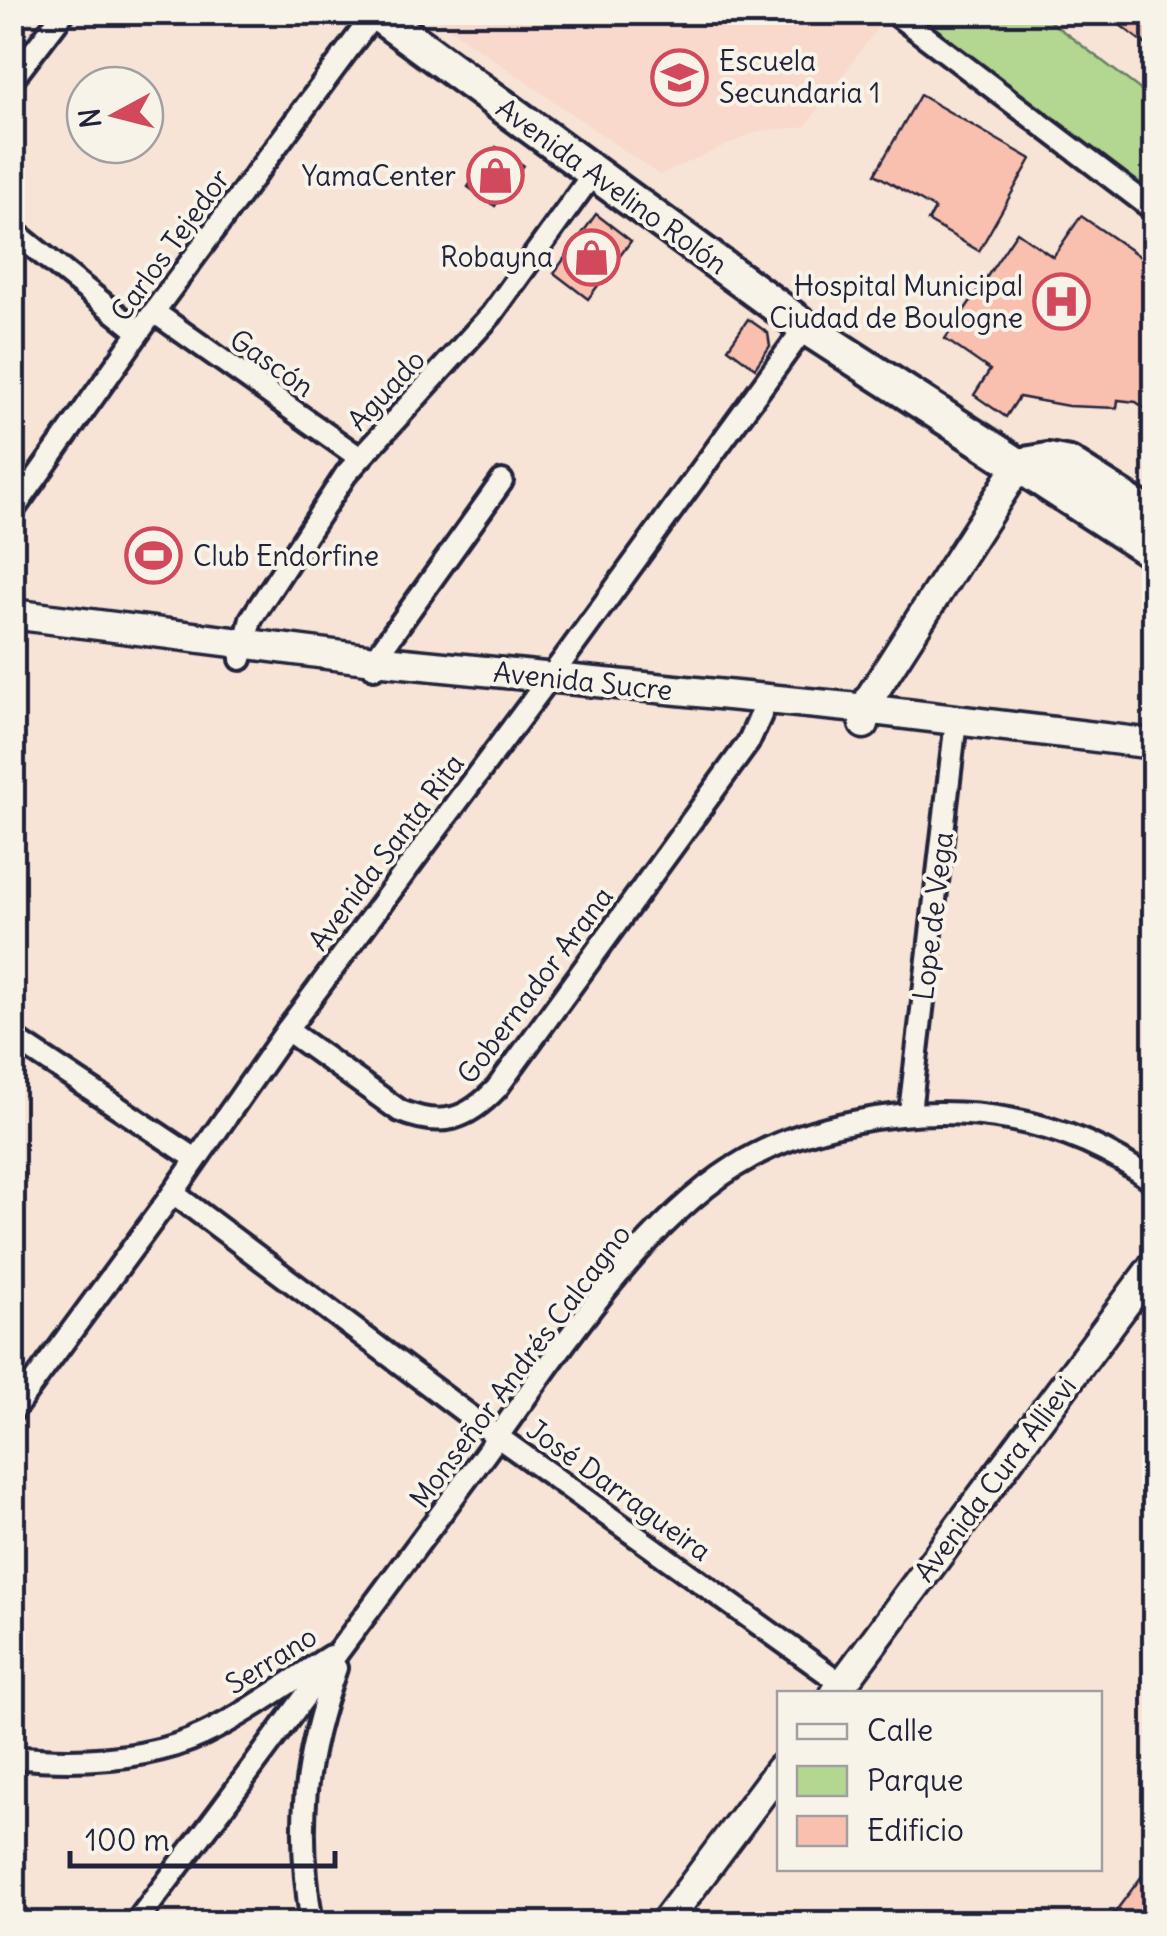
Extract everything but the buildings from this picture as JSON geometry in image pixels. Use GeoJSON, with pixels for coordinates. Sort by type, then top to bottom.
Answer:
{"type":"FeatureCollection","features":[{"type":"Feature","properties":{"kind":"main road","name":"Avenida Avelino Rolón"},"geometry":{"type":"LineString","coordinates":[[375,13],[805,327],[1154,552]]}},
{"type":"Feature","properties":{"kind":"main road"},"geometry":{"type":"LineString","coordinates":[[865,717],[871,696],[1019,464],[1048,460],[1069,464],[1154,518]]}},
{"type":"Feature","properties":{"kind":"main road","name":"Avenida Sucre"},"geometry":{"type":"LineString","coordinates":[[12,614],[242,651]]}},
{"type":"Feature","properties":{"kind":"main road","name":"Avenida Sucre"},"geometry":{"type":"LineString","coordinates":[[12,630],[242,651],[761,714],[865,717]]}},
{"type":"Feature","properties":{"kind":"main road","name":"Avenida Sucre"},"geometry":{"type":"LineString","coordinates":[[544,686],[865,717],[1154,760]]}},
{"type":"Feature","properties":{"kind":"main road","name":"Avenida Sucre"},"geometry":{"type":"LineString","coordinates":[[955,729],[1154,744]]}},
{"type":"Feature","properties":{"kind":"main road","name":"Avenida Cura Allievi"},"geometry":{"type":"LineString","coordinates":[[839,1689],[1154,1265]]}},
{"type":"Feature","properties":{"kind":"main road"},"geometry":{"type":"LineString","coordinates":[[664,1924],[777,1772]]}},
{"type":"Feature","properties":{"kind":"street"},"geometry":{"type":"LineString","coordinates":[[12,80],[64,12]]}},
{"type":"Feature","properties":{"kind":"street"},"geometry":{"type":"LineString","coordinates":[[893,12],[1154,210]]}},
{"type":"Feature","properties":{"kind":"street","name":"Carlos Tejedor"},"geometry":{"type":"LineString","coordinates":[[12,512],[139,332],[375,13]]}},
{"type":"Feature","properties":{"kind":"street","name":"Aguado"},"geometry":{"type":"LineString","coordinates":[[242,651],[251,619],[360,458],[491,315],[594,172]]}},
{"type":"Feature","properties":{"kind":"street"},"geometry":{"type":"LineString","coordinates":[[12,230],[139,332]]}},
{"type":"Feature","properties":{"kind":"street","name":"Gascón"},"geometry":{"type":"LineString","coordinates":[[154,312],[360,458]]}},
{"type":"Feature","properties":{"kind":"street","name":"Avenida Santa Rita"},"geometry":{"type":"LineString","coordinates":[[12,1412],[805,327]]}},
{"type":"Feature","properties":{"kind":"street"},"geometry":{"type":"LineString","coordinates":[[374,666],[502,481]]}},
{"type":"Feature","properties":{"kind":"street","name":"Gobernador Arana"},"geometry":{"type":"LineString","coordinates":[[288,1030],[400,1112],[422,1120],[470,1112],[484,1102],[508,1072],[748,743],[761,714]]}},
{"type":"Feature","properties":{"kind":"street","name":"Lope de Vega"},"geometry":{"type":"LineString","coordinates":[[910,1112],[955,729]]}},
{"type":"Feature","properties":{"kind":"street"},"geometry":{"type":"LineString","coordinates":[[12,1036],[196,1159]]}},
{"type":"Feature","properties":{"kind":"street","name":"Monseñor Andrés Calcagno"},"geometry":{"type":"LineString","coordinates":[[135,1924],[608,1288],[699,1191],[766,1148],[837,1125],[910,1112],[1017,1118],[1089,1145],[1154,1182]]}},
{"type":"Feature","properties":{"kind":"street","name":"José Darragueira"},"geometry":{"type":"LineString","coordinates":[[173,1194],[839,1689]]}},
{"type":"Feature","properties":{"kind":"street","name":"Serrano"},"geometry":{"type":"LineString","coordinates":[[12,1757],[96,1758],[174,1745],[204,1734],[248,1709],[343,1647]]}},
{"type":"Feature","properties":{"kind":"street","name":"Serrano"},"geometry":{"type":"LineString","coordinates":[[312,1924],[305,1881],[302,1808],[310,1751],[343,1647]]}},
{"type":"Feature","properties":{"kind":"shaded area","name":"Escuela Secundaria 1"},"geometry":{"type":"Polygon","coordinates":[[[863,12],[878,27],[805,127],[759,131],[659,175],[439,21],[447,13],[863,12]]]}},
{"type":"Feature","properties":{"kind":"green space"},"geometry":{"type":"Polygon","coordinates":[[[912,13],[1039,13],[1154,100],[1154,199],[912,13]]]}},
{"type":"Feature","properties":{"kind":"place","name":"Escuela Secundaria 1"},"geometry":{"type":"Point","coordinates":[680,77]}},
{"type":"Feature","properties":{"kind":"place","name":"YamaCenter"},"geometry":{"type":"Point","coordinates":[495,176]}},
{"type":"Feature","properties":{"kind":"place","name":"Robayna"},"geometry":{"type":"Point","coordinates":[592,257]}},
{"type":"Feature","properties":{"kind":"place","name":"Hospital Municipal Ciudad de Boulogne"},"geometry":{"type":"Point","coordinates":[1062,302]}},
{"type":"Feature","properties":{"kind":"place","name":"Club Endorfine"},"geometry":{"type":"Point","coordinates":[154,556]}}]}
